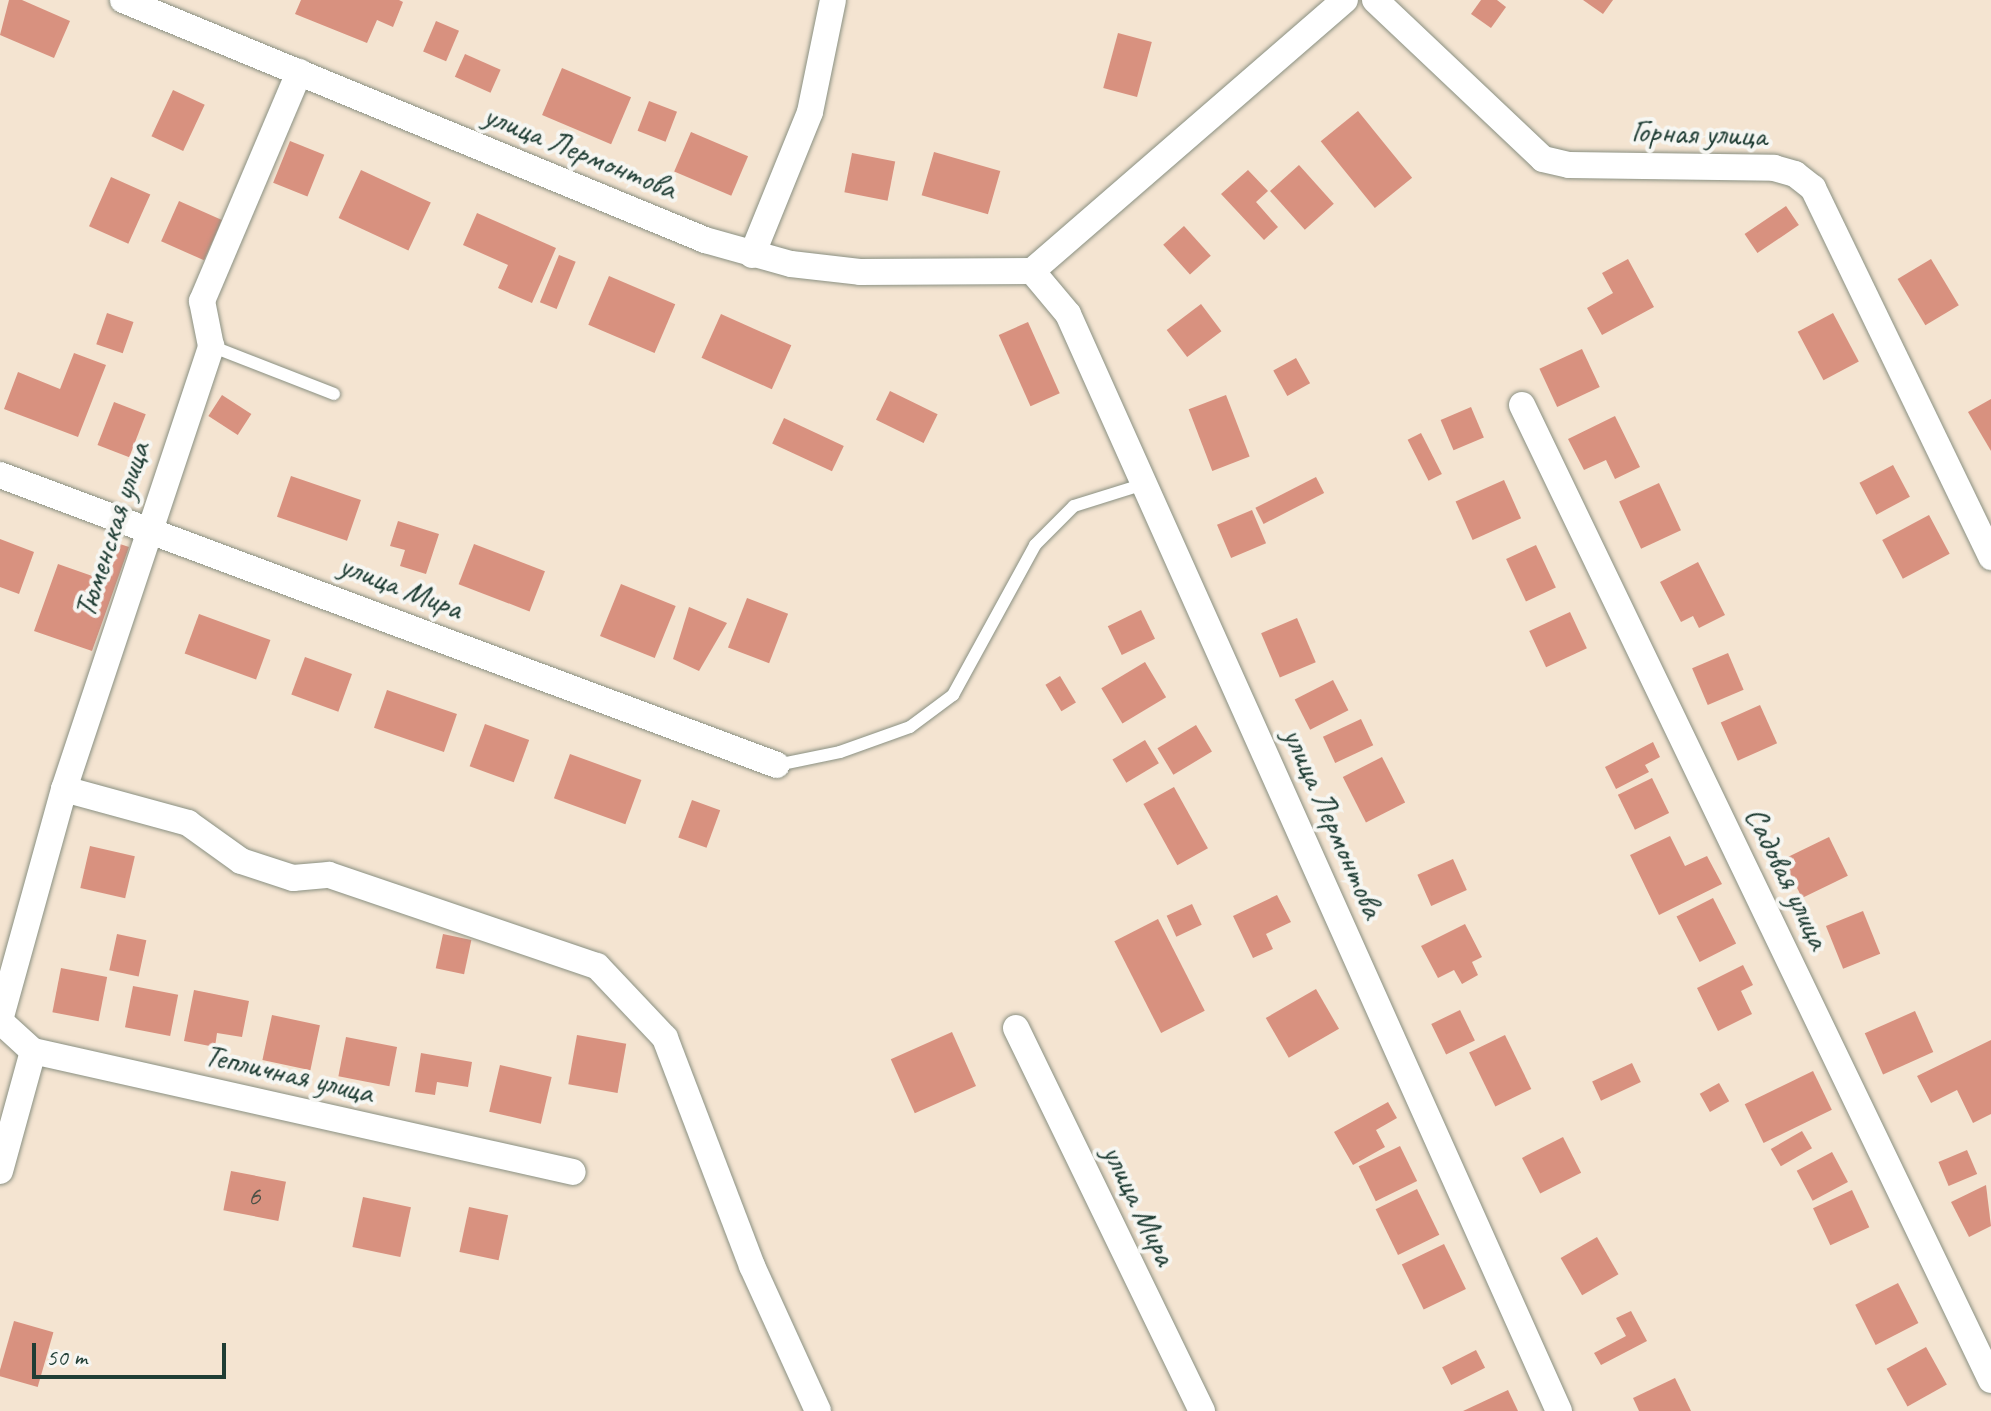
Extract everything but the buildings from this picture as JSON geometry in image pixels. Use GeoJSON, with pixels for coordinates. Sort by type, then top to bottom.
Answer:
{"type":"FeatureCollection","features":[{"type":"Feature","properties":{"kind":"street","name":"улица Лермонтова"},"geometry":{"type":"LineString","coordinates":[[123,0],[752,255],[860,272],[1032,271],[1068,314],[1559,1411]]}},
{"type":"Feature","properties":{"kind":"street"},"geometry":{"type":"LineString","coordinates":[[752,255],[810,112],[833,0]]}},
{"type":"Feature","properties":{"kind":"street"},"geometry":{"type":"LineString","coordinates":[[1032,271],[1345,0]]}},
{"type":"Feature","properties":{"kind":"street","name":"Горная улица"},"geometry":{"type":"LineString","coordinates":[[1375,0],[1543,159],[1569,165],[1774,168],[1795,174],[1813,188],[1991,557]]}},
{"type":"Feature","properties":{"kind":"street"},"geometry":{"type":"LineString","coordinates":[[211,346],[202,301],[299,72]]}},
{"type":"Feature","properties":{"kind":"street","name":"Тюменская улица"},"geometry":{"type":"LineString","coordinates":[[0,1021],[64,789],[147,528],[211,346]]}},
{"type":"Feature","properties":{"kind":"street","name":"Садовая улица"},"geometry":{"type":"LineString","coordinates":[[1522,405],[1991,1380]]}},
{"type":"Feature","properties":{"kind":"street","name":"улица Мира"},"geometry":{"type":"LineString","coordinates":[[0,475],[777,765]]}},
{"type":"Feature","properties":{"kind":"street"},"geometry":{"type":"LineString","coordinates":[[64,789],[188,823],[241,861],[293,878],[329,875],[597,966],[665,1038],[752,1266],[818,1411]]}},
{"type":"Feature","properties":{"kind":"street","name":"Тепличная улица"},"geometry":{"type":"LineString","coordinates":[[0,1021],[33,1051],[573,1172]]}},
{"type":"Feature","properties":{"kind":"street","name":"улица Мира"},"geometry":{"type":"LineString","coordinates":[[1016,1028],[1202,1411]]}},
{"type":"Feature","properties":{"kind":"street"},"geometry":{"type":"LineString","coordinates":[[0,1171],[33,1051]]}},
{"type":"Feature","properties":{"kind":"lane"},"geometry":{"type":"LineString","coordinates":[[211,346],[334,394]]}},
{"type":"Feature","properties":{"kind":"lane"},"geometry":{"type":"LineString","coordinates":[[777,765],[840,752],[910,727],[953,695],[1035,545],[1074,506],[1144,484]]}}]}
